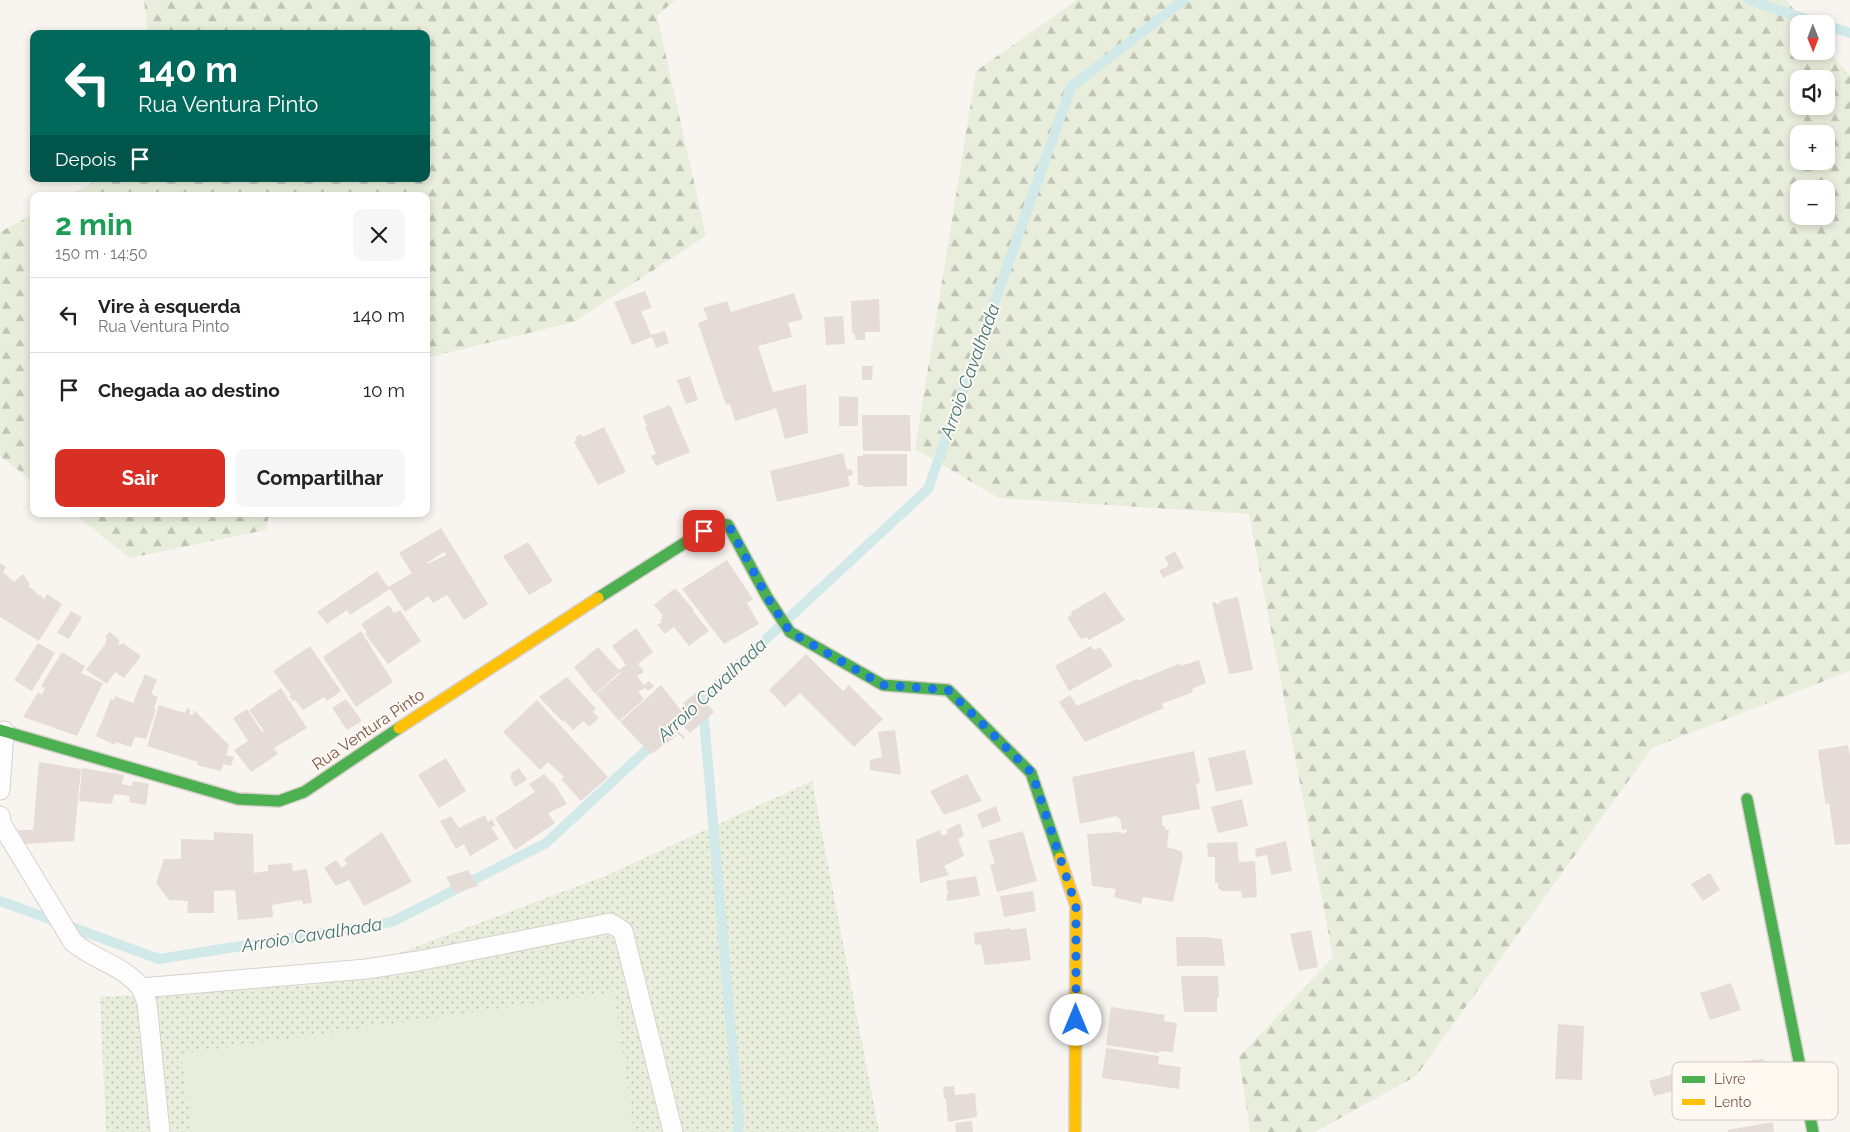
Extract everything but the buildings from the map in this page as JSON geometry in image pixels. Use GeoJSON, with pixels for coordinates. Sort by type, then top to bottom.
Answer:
{"type":"FeatureCollection","features":[{"type":"Feature","properties":{"kind":"street","name":"Rua Ventura Pinto"},"geometry":{"type":"LineString","coordinates":[[2,730],[238,799],[279,801],[304,792],[450,693],[716,523],[728,524],[767,597],[790,632],[883,685],[948,690],[1032,773],[1076,906],[1075,1132]]}},
{"type":"Feature","properties":{"kind":"street"},"geometry":{"type":"LineString","coordinates":[[1747,799],[1799,1062]]}},
{"type":"Feature","properties":{"kind":"lane"},"geometry":{"type":"LineString","coordinates":[[0,790],[2,730]]}},
{"type":"Feature","properties":{"kind":"lane"},"geometry":{"type":"LineString","coordinates":[[0,816],[2,825],[73,942],[82,950],[115,966],[141,988],[147,1003],[160,1132]]}},
{"type":"Feature","properties":{"kind":"lane"},"geometry":{"type":"LineString","coordinates":[[141,988],[366,969],[418,961],[610,923],[623,930],[673,1132]]}},
{"type":"Feature","properties":{"kind":"green space"},"geometry":{"type":"Polygon","coordinates":[[[144,0],[675,0],[657,16],[706,236],[574,322],[430,357],[430,192],[75,192],[94,182],[430,182],[430,30],[148,30],[144,0]]]}},
{"type":"Feature","properties":{"kind":"green space"},"geometry":{"type":"Polygon","coordinates":[[[1077,0],[1786,0],[1798,15],[1790,15],[1790,60],[1835,58],[1850,76],[1850,671],[1652,748],[1416,1076],[1315,1132],[1250,1132],[1239,1057],[1333,957],[1249,514],[999,498],[915,449],[976,71],[1077,0]]]}},
{"type":"Feature","properties":{"kind":"green space"},"geometry":{"type":"Polygon","coordinates":[[[30,216],[30,479],[0,456],[0,232],[30,216]]]}},
{"type":"Feature","properties":{"kind":"green space"},"geometry":{"type":"Polygon","coordinates":[[[78,517],[268,517],[266,530],[130,558],[78,517]]]}},
{"type":"Feature","properties":{"kind":"green space"},"geometry":{"type":"Polygon","coordinates":[[[812,781],[879,1132],[106,1132],[100,997],[314,985],[610,874],[812,781]]]}},
{"type":"Feature","properties":{"kind":"green space"},"geometry":{"type":"Polygon","coordinates":[[[614,992],[634,1132],[192,1132],[181,1054],[614,992]]]}},
{"type":"Feature","properties":{"kind":"waterway","name":"Arroio Cavalhada"},"geometry":{"type":"LineString","coordinates":[[0,901],[159,959],[392,922],[546,843],[928,489],[1071,87],[1184,0]]}},
{"type":"Feature","properties":{"kind":"waterway","name":"Arroio Cavalhada"},"geometry":{"type":"LineString","coordinates":[[1749,0],[1794,15]]}},
{"type":"Feature","properties":{"kind":"waterway","name":"Arroio Cavalhada"},"geometry":{"type":"LineString","coordinates":[[1835,28],[1850,33]]}},
{"type":"Feature","properties":{"kind":"waterway"},"geometry":{"type":"LineString","coordinates":[[703,707],[739,1122],[737,1132]]}},
{"type":"Feature","properties":{"kind":"traffic: fast"},"geometry":{"type":"LineString","coordinates":[[598,598],[716,523],[728,525],[767,597],[790,632],[883,685],[948,690],[1031,773],[1060,858]]}},
{"type":"Feature","properties":{"kind":"traffic: fast"},"geometry":{"type":"LineString","coordinates":[[0,730],[238,799],[279,801],[304,792],[399,728]]}},
{"type":"Feature","properties":{"kind":"traffic: fast"},"geometry":{"type":"LineString","coordinates":[[1747,799],[1799,1062]]}},
{"type":"Feature","properties":{"kind":"traffic: fast"},"geometry":{"type":"LineString","coordinates":[[1811,1120],[1813,1132]]}},
{"type":"Feature","properties":{"kind":"traffic: slow"},"geometry":{"type":"LineString","coordinates":[[399,728],[598,598]]}},
{"type":"Feature","properties":{"kind":"traffic: slow"},"geometry":{"type":"LineString","coordinates":[[1060,858],[1076,906],[1075,1132]]}},
{"type":"Feature","properties":{"kind":"route"},"geometry":{"type":"LineString","coordinates":[[704,531],[716,523],[728,524],[767,597],[790,632],[883,685],[948,690],[1032,773],[1076,906],[1076,1020]]}}]}
